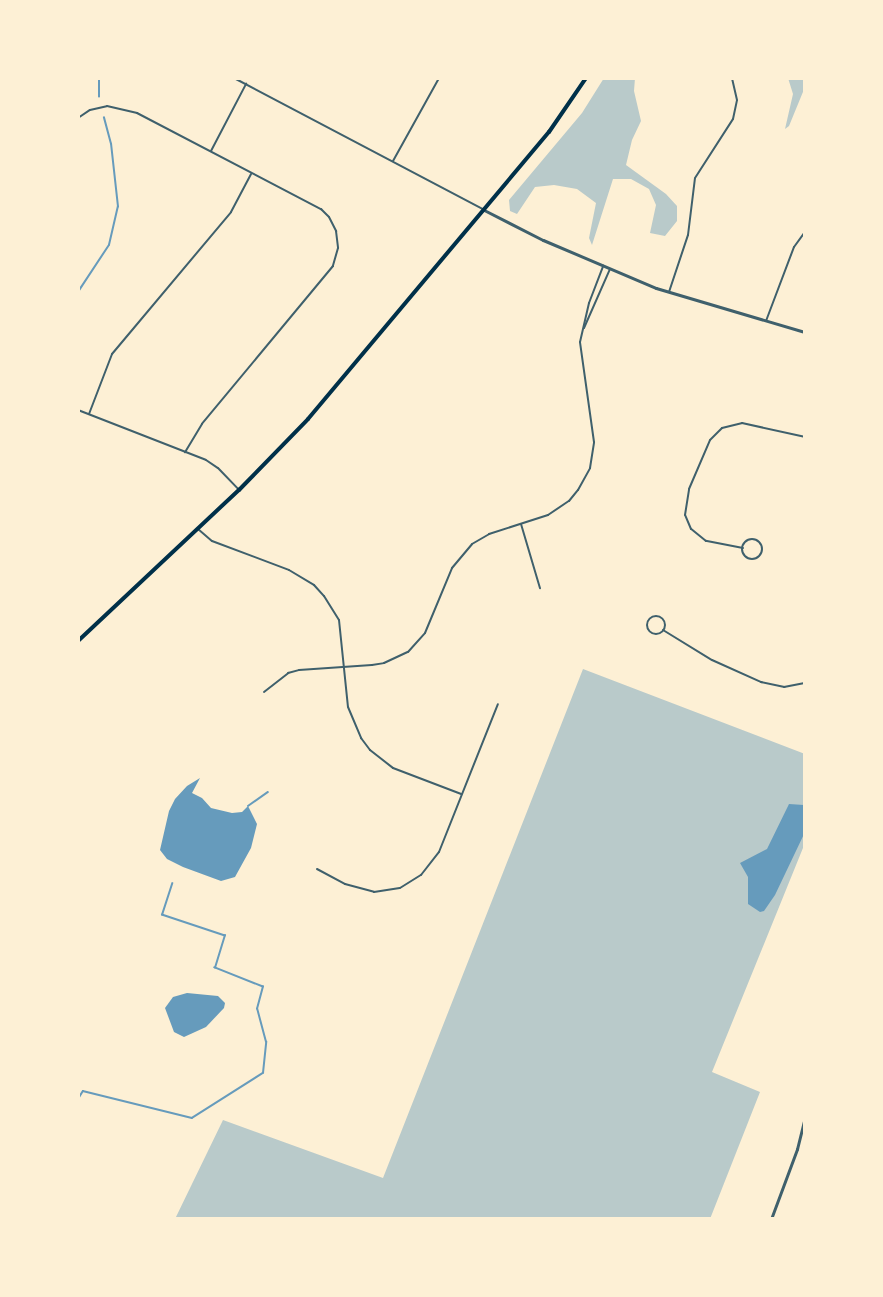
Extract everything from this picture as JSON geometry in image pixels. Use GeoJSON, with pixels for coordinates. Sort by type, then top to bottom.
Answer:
{"type":"FeatureCollection","features":[{"type":"Feature","properties":{"kind":"main road"},"geometry":{"type":"LineString","coordinates":[[78,640],[239,490],[335,387],[549,132],[586,78]]}},
{"type":"Feature","properties":{"kind":"street"},"geometry":{"type":"LineString","coordinates":[[234,78],[484,210],[609,269],[669,292],[805,332]]}},
{"type":"Feature","properties":{"kind":"street"},"geometry":{"type":"LineString","coordinates":[[393,161],[438,78]]}},
{"type":"Feature","properties":{"kind":"street"},"geometry":{"type":"LineString","coordinates":[[669,292],[688,236],[695,178],[734,119],[736,95],[732,78]]}},
{"type":"Feature","properties":{"kind":"street"},"geometry":{"type":"LineString","coordinates":[[211,152],[246,84]]}},
{"type":"Feature","properties":{"kind":"street"},"geometry":{"type":"LineString","coordinates":[[78,118],[90,110],[107,106],[128,110],[321,209],[329,217],[336,231],[338,255],[325,277],[202,424],[185,452]]}},
{"type":"Feature","properties":{"kind":"street"},"geometry":{"type":"LineString","coordinates":[[89,414],[112,354],[231,212],[251,174]]}},
{"type":"Feature","properties":{"kind":"street"},"geometry":{"type":"LineString","coordinates":[[766,321],[794,247],[805,232]]}},
{"type":"Feature","properties":{"kind":"street"},"geometry":{"type":"LineString","coordinates":[[264,692],[288,673],[384,663],[408,652],[425,633],[448,577],[465,551],[489,534],[548,514],[569,501],[585,480],[590,468],[594,442],[580,354],[581,334],[603,266]]}},
{"type":"Feature","properties":{"kind":"street"},"geometry":{"type":"LineString","coordinates":[[581,334],[609,269]]}},
{"type":"Feature","properties":{"kind":"street"},"geometry":{"type":"LineString","coordinates":[[78,410],[213,464],[239,490]]}},
{"type":"Feature","properties":{"kind":"street"},"geometry":{"type":"LineString","coordinates":[[742,548],[706,541],[692,529],[685,515],[689,489],[710,440],[722,428],[742,423],[805,437]]}},
{"type":"Feature","properties":{"kind":"street"},"geometry":{"type":"LineString","coordinates":[[520,524],[540,588]]}},
{"type":"Feature","properties":{"kind":"street"},"geometry":{"type":"LineString","coordinates":[[198,529],[212,541],[289,570],[314,585],[339,620],[348,707],[354,725],[370,750],[393,768],[461,794]]}},
{"type":"Feature","properties":{"kind":"street"},"geometry":{"type":"LineString","coordinates":[[748,540],[754,540],[760,543],[761,552],[751,559],[746,556],[742,548],[748,540]]}},
{"type":"Feature","properties":{"kind":"street"},"geometry":{"type":"LineString","coordinates":[[652,616],[661,617],[665,622],[663,630],[658,634],[649,632],[646,626],[648,620],[652,616]]}},
{"type":"Feature","properties":{"kind":"street"},"geometry":{"type":"LineString","coordinates":[[663,630],[712,660],[760,682],[784,687],[805,682]]}},
{"type":"Feature","properties":{"kind":"street"},"geometry":{"type":"LineString","coordinates":[[317,869],[345,884],[375,892],[392,890],[413,882],[428,868],[439,852],[498,704]]}},
{"type":"Feature","properties":{"kind":"street"},"geometry":{"type":"LineString","coordinates":[[771,1219],[797,1149],[805,1117]]}},
{"type":"Feature","properties":{"kind":"shaded area"},"geometry":{"type":"Polygon","coordinates":[[[604,78],[635,78],[634,91],[641,121],[632,140],[626,165],[666,194],[677,206],[677,221],[665,236],[650,233],[656,205],[649,189],[631,179],[613,179],[592,245],[589,238],[596,203],[577,189],[554,185],[535,187],[517,214],[510,211],[509,200],[582,113],[604,78]]]}},
{"type":"Feature","properties":{"kind":"shaded area"},"geometry":{"type":"Polygon","coordinates":[[[788,78],[805,78],[805,87],[789,126],[785,129],[793,94],[788,78]]]}},
{"type":"Feature","properties":{"kind":"shaded area"},"geometry":{"type":"Polygon","coordinates":[[[583,669],[805,754],[805,843],[712,1072],[760,1092],[710,1219],[175,1219],[223,1120],[383,1178],[583,669]]]}},
{"type":"Feature","properties":{"kind":"water"},"geometry":{"type":"Polygon","coordinates":[[[200,778],[192,793],[202,798],[211,808],[232,813],[242,812],[248,806],[257,824],[251,848],[235,877],[221,881],[167,859],[160,850],[169,811],[175,799],[187,786],[200,778]]]}},
{"type":"Feature","properties":{"kind":"water"},"geometry":{"type":"Polygon","coordinates":[[[789,804],[804,805],[805,832],[775,895],[764,911],[760,912],[748,904],[748,877],[740,863],[767,849],[789,804]]]}},
{"type":"Feature","properties":{"kind":"water"},"geometry":{"type":"Polygon","coordinates":[[[187,993],[218,996],[225,1003],[224,1008],[206,1027],[184,1037],[174,1032],[165,1008],[173,997],[187,993]]]}},
{"type":"Feature","properties":{"kind":"waterway"},"geometry":{"type":"LineString","coordinates":[[99,78],[99,97]]}},
{"type":"Feature","properties":{"kind":"waterway"},"geometry":{"type":"LineString","coordinates":[[78,292],[109,245],[118,207],[111,144],[104,118]]}},
{"type":"Feature","properties":{"kind":"waterway"},"geometry":{"type":"LineString","coordinates":[[248,806],[268,792]]}},
{"type":"Feature","properties":{"kind":"waterway"},"geometry":{"type":"LineString","coordinates":[[78,1099],[83,1091],[192,1118],[263,1073],[266,1042],[257,1009],[263,987],[215,968],[225,936],[162,915],[172,884]]}}]}
